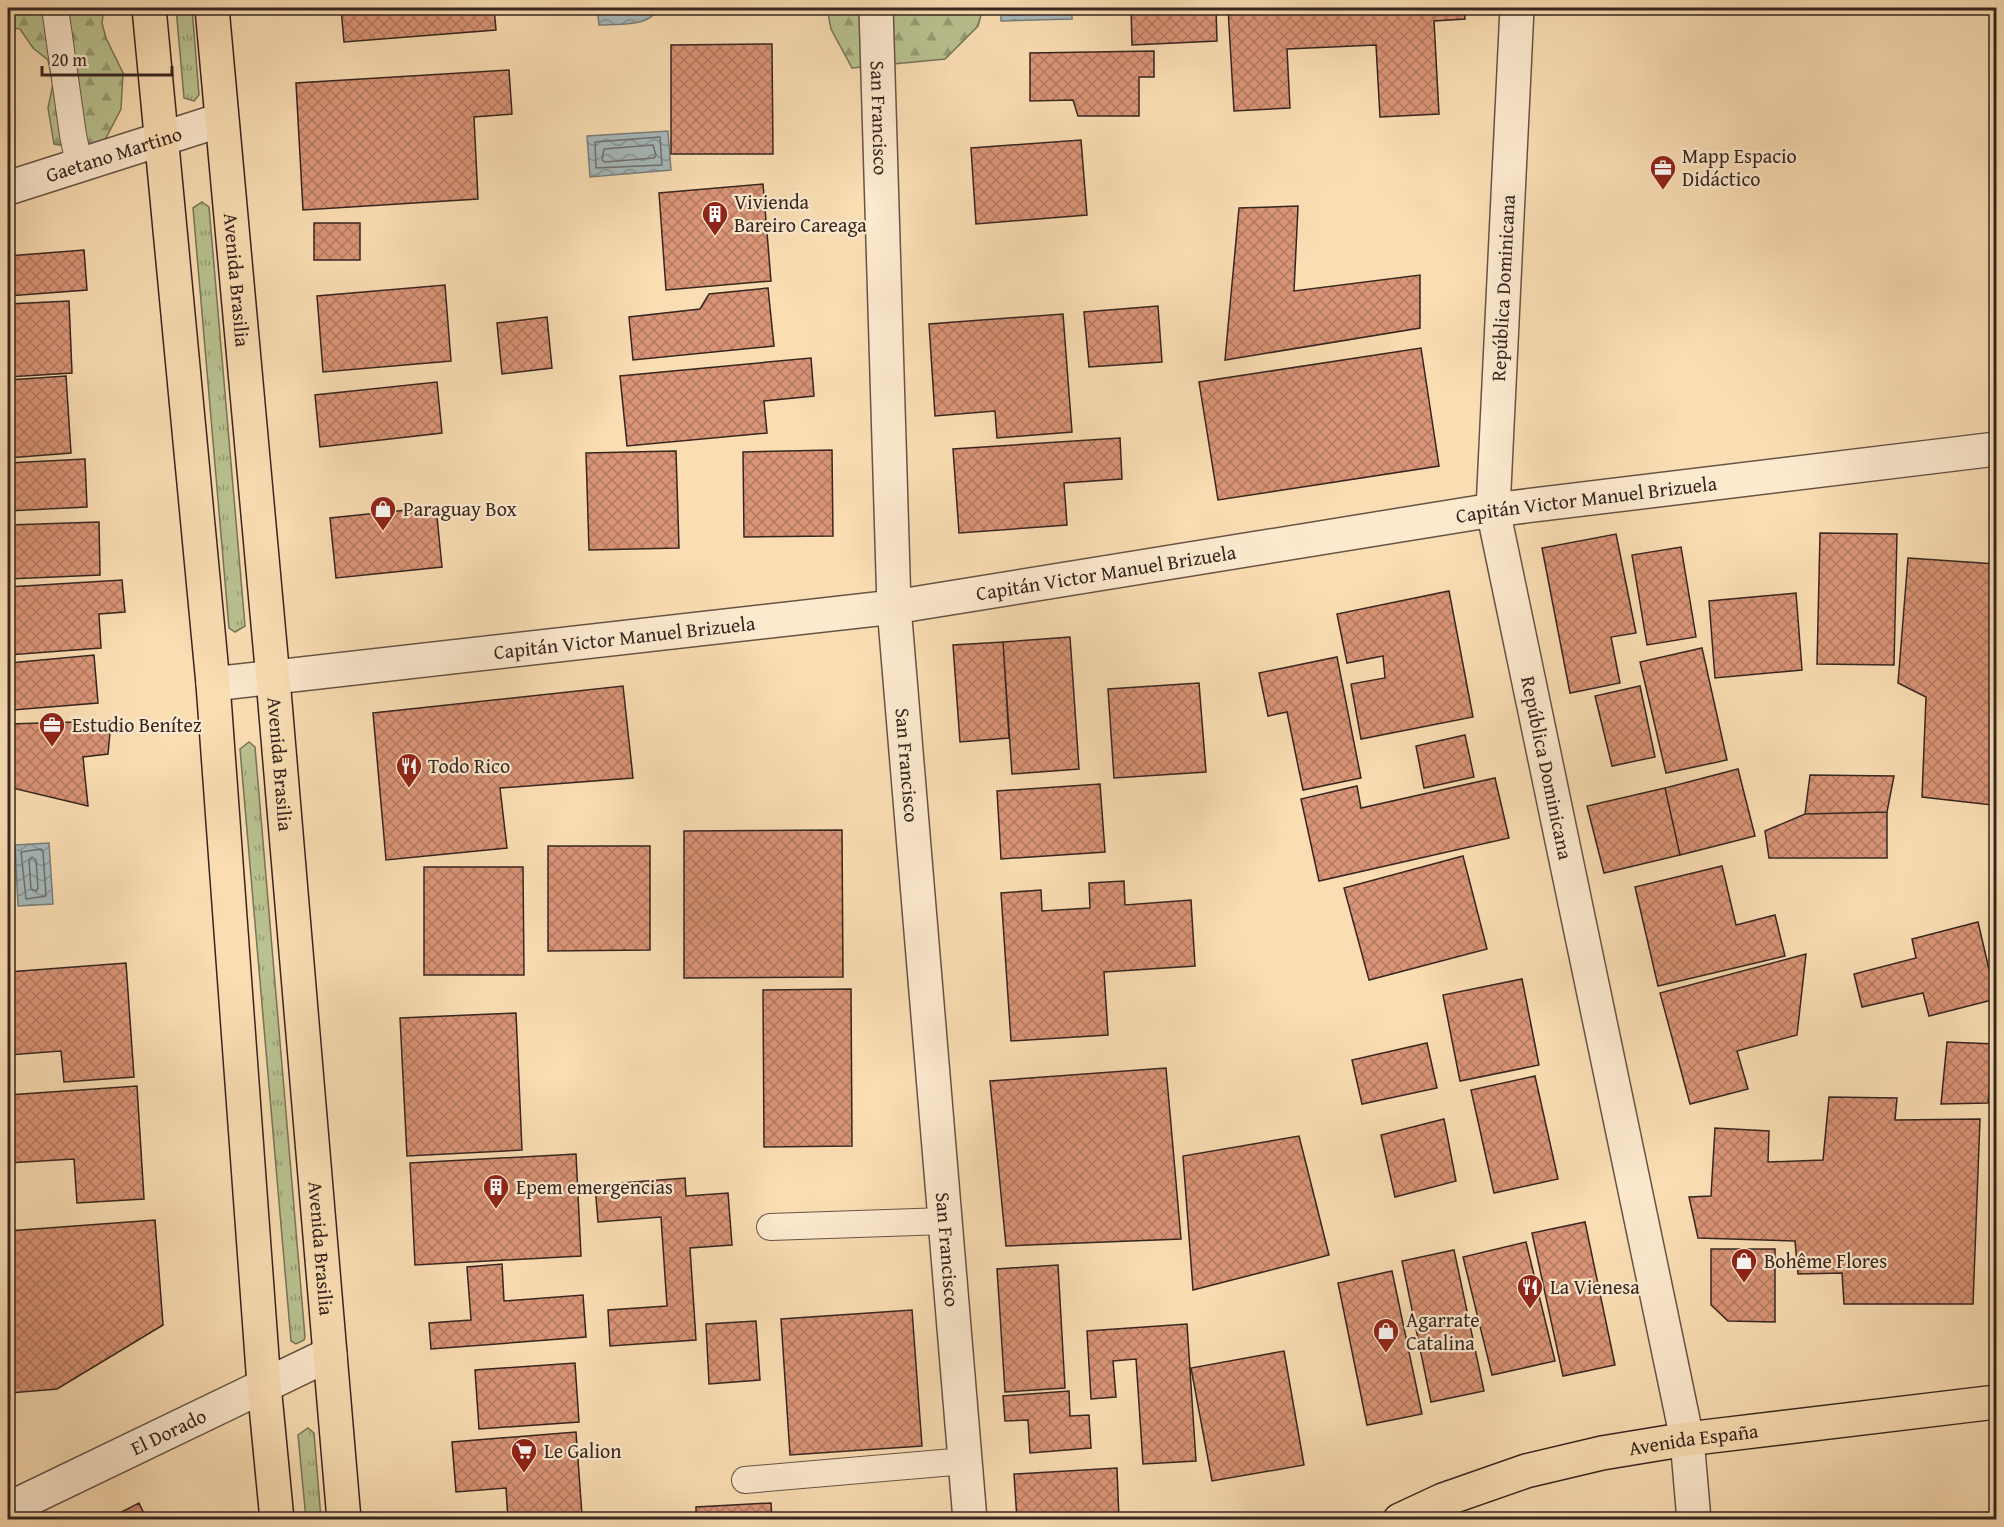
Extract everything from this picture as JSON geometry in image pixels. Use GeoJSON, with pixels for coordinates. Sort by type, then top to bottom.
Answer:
{"type":"FeatureCollection","features":[{"type":"Feature","properties":{"kind":"main road"},"geometry":{"type":"LineString","coordinates":[[149,8],[159,139],[213,684],[264,1385],[277,1520]]}},
{"type":"Feature","properties":{"kind":"main road","name":"Avenida Brasilia"},"geometry":{"type":"LineString","coordinates":[[212,8],[273,679],[344,1520]]}},
{"type":"Feature","properties":{"kind":"main road","name":"Avenida España"},"geometry":{"type":"LineString","coordinates":[[1400,1520],[1443,1500],[1526,1471],[1602,1453],[1687,1439],[1996,1402]]}},
{"type":"Feature","properties":{"kind":"street","name":"San Francisco"},"geometry":{"type":"LineString","coordinates":[[876,8],[894,608],[970,1520]]}},
{"type":"Feature","properties":{"kind":"street","name":"República Dominicana"},"geometry":{"type":"LineString","coordinates":[[1517,8],[1493,510],[1687,1439],[1694,1520]]}},
{"type":"Feature","properties":{"kind":"street","name":"Gaetano Martino"},"geometry":{"type":"LineString","coordinates":[[8,188],[221,120]]}},
{"type":"Feature","properties":{"kind":"street","name":"Capitán Victor Manuel Brizuela"},"geometry":{"type":"LineString","coordinates":[[213,684],[894,608],[1493,510],[1996,449]]}},
{"type":"Feature","properties":{"kind":"street","name":"El Dorado"},"geometry":{"type":"LineString","coordinates":[[8,1509],[330,1354]]}},
{"type":"Feature","properties":{"kind":"lane"},"geometry":{"type":"LineString","coordinates":[[55,8],[72,135],[80,164]]}},
{"type":"Feature","properties":{"kind":"lane"},"geometry":{"type":"LineString","coordinates":[[770,1227],[945,1221]]}},
{"type":"Feature","properties":{"kind":"lane"},"geometry":{"type":"LineString","coordinates":[[745,1480],[965,1461]]}},
{"type":"Feature","properties":{"kind":"green space"},"geometry":{"type":"Polygon","coordinates":[[[8,8],[104,8],[102,23],[106,38],[123,73],[121,109],[105,140],[80,148],[54,144],[48,108],[53,84],[48,60],[33,48],[20,29],[8,27],[8,8]]]}},
{"type":"Feature","properties":{"kind":"green space"},"geometry":{"type":"Polygon","coordinates":[[[176,8],[192,8],[199,95],[194,101],[184,98],[176,8]]]}},
{"type":"Feature","properties":{"kind":"green space"},"geometry":{"type":"Polygon","coordinates":[[[827,8],[983,8],[978,26],[945,59],[852,68],[831,29],[827,8]]]}},
{"type":"Feature","properties":{"kind":"green space"},"geometry":{"type":"Polygon","coordinates":[[[202,202],[209,207],[245,626],[235,632],[229,628],[193,208],[202,202]]]}},
{"type":"Feature","properties":{"kind":"green space"},"geometry":{"type":"Polygon","coordinates":[[[249,742],[255,747],[305,1337],[296,1344],[291,1341],[240,749],[249,742]]]}},
{"type":"Feature","properties":{"kind":"green space"},"geometry":{"type":"Polygon","coordinates":[[[308,1428],[314,1433],[321,1519],[306,1519],[298,1435],[308,1428]]]}},
{"type":"Feature","properties":{"kind":"water"},"geometry":{"type":"Polygon","coordinates":[[[597,8],[657,8],[648,19],[624,24],[599,25],[597,8]]]}},
{"type":"Feature","properties":{"kind":"water"},"geometry":{"type":"Polygon","coordinates":[[[1001,8],[1072,8],[1072,19],[1001,21],[1001,8]]]}},
{"type":"Feature","properties":{"kind":"water"},"geometry":{"type":"Polygon","coordinates":[[[668,131],[671,170],[590,177],[587,136],[668,131]]]}},
{"type":"Feature","properties":{"kind":"water"},"geometry":{"type":"Polygon","coordinates":[[[49,843],[53,904],[18,906],[15,845],[49,843]]]}},
{"type":"Feature","properties":{"kind":"building"},"geometry":{"type":"Polygon","coordinates":[[[341,8],[494,8],[496,30],[344,42],[341,8]]]}},
{"type":"Feature","properties":{"kind":"building"},"geometry":{"type":"Polygon","coordinates":[[[1131,8],[1216,8],[1217,41],[1132,45],[1131,8]]]}},
{"type":"Feature","properties":{"kind":"building"},"geometry":{"type":"Polygon","coordinates":[[[1228,8],[1464,8],[1465,19],[1434,21],[1439,114],[1380,117],[1376,45],[1287,49],[1290,108],[1234,111],[1228,8]]]}},
{"type":"Feature","properties":{"kind":"building"},"geometry":{"type":"Polygon","coordinates":[[[772,44],[773,154],[671,154],[671,45],[772,44]]]}},
{"type":"Feature","properties":{"kind":"building"},"geometry":{"type":"Polygon","coordinates":[[[1154,51],[1154,77],[1139,77],[1139,116],[1078,116],[1073,100],[1030,101],[1030,53],[1154,51]]]}},
{"type":"Feature","properties":{"kind":"building"},"geometry":{"type":"Polygon","coordinates":[[[509,70],[512,114],[474,117],[478,199],[303,210],[296,83],[509,70]]]}},
{"type":"Feature","properties":{"kind":"building"},"geometry":{"type":"Polygon","coordinates":[[[1081,140],[1087,215],[976,224],[971,148],[1081,140]]]}},
{"type":"Feature","properties":{"kind":"building","name":"Vivienda Bareiro Careaga"},"geometry":{"type":"Polygon","coordinates":[[[763,184],[771,281],[666,290],[659,193],[763,184]]]}},
{"type":"Feature","properties":{"kind":"building"},"geometry":{"type":"Polygon","coordinates":[[[1298,206],[1294,291],[1420,275],[1420,328],[1225,360],[1239,208],[1298,206]]]}},
{"type":"Feature","properties":{"kind":"building"},"geometry":{"type":"Polygon","coordinates":[[[314,223],[360,223],[360,260],[314,260],[314,223]]]}},
{"type":"Feature","properties":{"kind":"building"},"geometry":{"type":"Polygon","coordinates":[[[84,250],[87,290],[8,296],[8,256],[84,250]]]}},
{"type":"Feature","properties":{"kind":"building"},"geometry":{"type":"Polygon","coordinates":[[[445,285],[451,361],[323,372],[317,296],[445,285]]]}},
{"type":"Feature","properties":{"kind":"building"},"geometry":{"type":"Polygon","coordinates":[[[768,288],[774,346],[633,360],[629,317],[700,309],[709,294],[768,288]]]}},
{"type":"Feature","properties":{"kind":"building"},"geometry":{"type":"Polygon","coordinates":[[[69,301],[72,373],[8,377],[8,304],[69,301]]]}},
{"type":"Feature","properties":{"kind":"building"},"geometry":{"type":"Polygon","coordinates":[[[1158,306],[1162,362],[1089,367],[1084,312],[1158,306]]]}},
{"type":"Feature","properties":{"kind":"building"},"geometry":{"type":"Polygon","coordinates":[[[1063,314],[1072,432],[997,438],[995,411],[935,416],[929,324],[1063,314]]]}},
{"type":"Feature","properties":{"kind":"building"},"geometry":{"type":"Polygon","coordinates":[[[547,317],[552,368],[502,374],[497,323],[547,317]]]}},
{"type":"Feature","properties":{"kind":"building"},"geometry":{"type":"Polygon","coordinates":[[[1421,348],[1439,466],[1218,500],[1199,382],[1421,348]]]}},
{"type":"Feature","properties":{"kind":"building"},"geometry":{"type":"Polygon","coordinates":[[[811,358],[814,396],[764,401],[767,433],[627,446],[620,376],[811,358]]]}},
{"type":"Feature","properties":{"kind":"building"},"geometry":{"type":"Polygon","coordinates":[[[66,376],[71,453],[8,458],[8,380],[66,376]]]}},
{"type":"Feature","properties":{"kind":"building"},"geometry":{"type":"Polygon","coordinates":[[[437,382],[442,433],[320,447],[315,395],[437,382]]]}},
{"type":"Feature","properties":{"kind":"building"},"geometry":{"type":"Polygon","coordinates":[[[1120,438],[1122,479],[1064,483],[1067,525],[959,533],[953,449],[1120,438]]]}},
{"type":"Feature","properties":{"kind":"building"},"geometry":{"type":"Polygon","coordinates":[[[832,450],[833,536],[744,537],[743,452],[832,450]]]}},
{"type":"Feature","properties":{"kind":"building"},"geometry":{"type":"Polygon","coordinates":[[[676,451],[679,548],[589,550],[586,453],[676,451]]]}},
{"type":"Feature","properties":{"kind":"building"},"geometry":{"type":"Polygon","coordinates":[[[85,459],[87,507],[8,511],[8,463],[85,459]]]}},
{"type":"Feature","properties":{"kind":"building"},"geometry":{"type":"Polygon","coordinates":[[[436,507],[442,567],[336,578],[330,518],[436,507]]]}},
{"type":"Feature","properties":{"kind":"building"},"geometry":{"type":"Polygon","coordinates":[[[99,522],[100,575],[8,579],[8,525],[99,522]]]}},
{"type":"Feature","properties":{"kind":"building"},"geometry":{"type":"Polygon","coordinates":[[[1820,533],[1897,534],[1894,665],[1817,664],[1820,533]]]}},
{"type":"Feature","properties":{"kind":"building"},"geometry":{"type":"Polygon","coordinates":[[[1616,534],[1636,633],[1611,637],[1620,683],[1570,693],[1542,548],[1616,534]]]}},
{"type":"Feature","properties":{"kind":"building"},"geometry":{"type":"Polygon","coordinates":[[[1681,547],[1696,637],[1647,645],[1632,555],[1681,547]]]}},
{"type":"Feature","properties":{"kind":"building"},"geometry":{"type":"Polygon","coordinates":[[[1908,558],[1996,564],[1996,757],[1992,805],[1922,797],[1926,697],[1898,683],[1908,558]]]}},
{"type":"Feature","properties":{"kind":"building"},"geometry":{"type":"Polygon","coordinates":[[[122,580],[125,612],[99,614],[101,648],[8,655],[8,587],[122,580]]]}},
{"type":"Feature","properties":{"kind":"building"},"geometry":{"type":"Polygon","coordinates":[[[1449,591],[1473,717],[1361,739],[1351,684],[1385,678],[1383,656],[1347,663],[1337,614],[1449,591]]]}},
{"type":"Feature","properties":{"kind":"building"},"geometry":{"type":"Polygon","coordinates":[[[1796,593],[1802,670],[1715,678],[1709,601],[1796,593]]]}},
{"type":"Feature","properties":{"kind":"building"},"geometry":{"type":"Polygon","coordinates":[[[1070,637],[1079,769],[1012,774],[1003,642],[1070,637]]]}},
{"type":"Feature","properties":{"kind":"building"},"geometry":{"type":"Polygon","coordinates":[[[1003,642],[1009,738],[960,742],[953,645],[1003,642]]]}},
{"type":"Feature","properties":{"kind":"building"},"geometry":{"type":"Polygon","coordinates":[[[1702,648],[1727,760],[1666,773],[1640,662],[1702,648]]]}},
{"type":"Feature","properties":{"kind":"building"},"geometry":{"type":"Polygon","coordinates":[[[94,655],[98,703],[13,710],[10,663],[94,655]]]}},
{"type":"Feature","properties":{"kind":"building"},"geometry":{"type":"Polygon","coordinates":[[[1337,657],[1361,778],[1303,790],[1287,712],[1268,716],[1259,673],[1337,657]]]}},
{"type":"Feature","properties":{"kind":"building"},"geometry":{"type":"Polygon","coordinates":[[[1199,683],[1206,772],[1114,778],[1108,689],[1199,683]]]}},
{"type":"Feature","properties":{"kind":"building"},"geometry":{"type":"Polygon","coordinates":[[[623,686],[633,778],[500,788],[507,848],[386,860],[373,713],[623,686]]]}},
{"type":"Feature","properties":{"kind":"building"},"geometry":{"type":"Polygon","coordinates":[[[1640,686],[1655,757],[1612,766],[1595,696],[1640,686]]]}},
{"type":"Feature","properties":{"kind":"building"},"geometry":{"type":"Polygon","coordinates":[[[111,721],[108,754],[83,757],[88,806],[8,787],[8,724],[111,721]]]}},
{"type":"Feature","properties":{"kind":"building"},"geometry":{"type":"Polygon","coordinates":[[[1465,735],[1474,777],[1424,788],[1416,746],[1465,735]]]}},
{"type":"Feature","properties":{"kind":"building"},"geometry":{"type":"Polygon","coordinates":[[[1738,769],[1755,836],[1680,855],[1665,788],[1738,769]]]}},
{"type":"Feature","properties":{"kind":"building"},"geometry":{"type":"Polygon","coordinates":[[[1810,775],[1894,776],[1887,812],[1805,814],[1810,775]]]}},
{"type":"Feature","properties":{"kind":"building"},"geometry":{"type":"Polygon","coordinates":[[[1495,778],[1509,838],[1319,881],[1301,799],[1357,786],[1361,808],[1495,778]]]}},
{"type":"Feature","properties":{"kind":"building"},"geometry":{"type":"Polygon","coordinates":[[[1100,784],[1105,852],[1001,859],[997,791],[1100,784]]]}},
{"type":"Feature","properties":{"kind":"building"},"geometry":{"type":"Polygon","coordinates":[[[1665,788],[1680,855],[1604,873],[1587,806],[1665,788]]]}},
{"type":"Feature","properties":{"kind":"building"},"geometry":{"type":"Polygon","coordinates":[[[1887,812],[1887,858],[1769,858],[1765,831],[1805,814],[1887,812]]]}},
{"type":"Feature","properties":{"kind":"building"},"geometry":{"type":"Polygon","coordinates":[[[842,830],[843,977],[684,978],[684,831],[842,830]]]}},
{"type":"Feature","properties":{"kind":"building"},"geometry":{"type":"Polygon","coordinates":[[[548,846],[650,846],[650,950],[548,951],[548,846]]]}},
{"type":"Feature","properties":{"kind":"building"},"geometry":{"type":"Polygon","coordinates":[[[1463,856],[1487,949],[1369,980],[1344,888],[1463,856]]]}},
{"type":"Feature","properties":{"kind":"building"},"geometry":{"type":"Polygon","coordinates":[[[1722,866],[1736,925],[1775,915],[1785,956],[1658,986],[1635,887],[1722,866]]]}},
{"type":"Feature","properties":{"kind":"building"},"geometry":{"type":"Polygon","coordinates":[[[424,867],[523,867],[524,975],[424,975],[424,867]]]}},
{"type":"Feature","properties":{"kind":"building"},"geometry":{"type":"Polygon","coordinates":[[[1124,881],[1125,905],[1191,900],[1195,966],[1104,972],[1108,1035],[1011,1041],[1001,893],[1041,890],[1042,911],[1090,908],[1089,883],[1124,881]]]}},
{"type":"Feature","properties":{"kind":"building"},"geometry":{"type":"Polygon","coordinates":[[[1978,922],[1996,999],[1929,1016],[1923,993],[1862,1007],[1854,974],[1916,958],[1912,939],[1978,922]]]}},
{"type":"Feature","properties":{"kind":"building"},"geometry":{"type":"Polygon","coordinates":[[[1806,954],[1797,1035],[1737,1051],[1748,1089],[1690,1104],[1660,993],[1806,954]]]}},
{"type":"Feature","properties":{"kind":"building"},"geometry":{"type":"Polygon","coordinates":[[[126,963],[134,1077],[64,1082],[61,1051],[8,1055],[8,972],[126,963]]]}},
{"type":"Feature","properties":{"kind":"building"},"geometry":{"type":"Polygon","coordinates":[[[1522,979],[1539,1065],[1460,1081],[1443,995],[1522,979]]]}},
{"type":"Feature","properties":{"kind":"building"},"geometry":{"type":"Polygon","coordinates":[[[851,989],[852,1146],[764,1147],[763,990],[851,989]]]}},
{"type":"Feature","properties":{"kind":"building"},"geometry":{"type":"Polygon","coordinates":[[[516,1013],[522,1150],[407,1156],[400,1018],[516,1013]]]}},
{"type":"Feature","properties":{"kind":"building"},"geometry":{"type":"Polygon","coordinates":[[[1947,1042],[1995,1044],[1988,1103],[1941,1104],[1947,1042]]]}},
{"type":"Feature","properties":{"kind":"building"},"geometry":{"type":"Polygon","coordinates":[[[1427,1043],[1437,1088],[1362,1104],[1352,1060],[1427,1043]]]}},
{"type":"Feature","properties":{"kind":"building"},"geometry":{"type":"Polygon","coordinates":[[[1166,1068],[1181,1239],[1006,1246],[990,1081],[1166,1068]]]}},
{"type":"Feature","properties":{"kind":"building"},"geometry":{"type":"Polygon","coordinates":[[[1535,1076],[1558,1179],[1494,1193],[1471,1090],[1535,1076]]]}},
{"type":"Feature","properties":{"kind":"building"},"geometry":{"type":"Polygon","coordinates":[[[137,1086],[144,1199],[77,1203],[74,1159],[8,1163],[8,1095],[137,1086]]]}},
{"type":"Feature","properties":{"kind":"building"},"geometry":{"type":"Polygon","coordinates":[[[1829,1097],[1897,1098],[1895,1120],[1980,1119],[1973,1304],[1844,1304],[1842,1273],[1798,1274],[1795,1241],[1698,1238],[1689,1197],[1711,1196],[1715,1128],[1769,1131],[1768,1162],[1823,1160],[1829,1097]]]}},
{"type":"Feature","properties":{"kind":"building"},"geometry":{"type":"Polygon","coordinates":[[[1444,1119],[1456,1181],[1395,1197],[1381,1135],[1444,1119]]]}},
{"type":"Feature","properties":{"kind":"building"},"geometry":{"type":"Polygon","coordinates":[[[1299,1136],[1329,1255],[1193,1290],[1183,1156],[1299,1136]]]}},
{"type":"Feature","properties":{"kind":"building","name":"Epem emergencias"},"geometry":{"type":"Polygon","coordinates":[[[576,1154],[581,1256],[415,1265],[410,1163],[576,1154]]]}},
{"type":"Feature","properties":{"kind":"building"},"geometry":{"type":"Polygon","coordinates":[[[685,1178],[686,1196],[728,1193],[732,1245],[690,1248],[696,1340],[610,1346],[608,1310],[667,1306],[661,1217],[598,1222],[595,1185],[685,1178]]]}},
{"type":"Feature","properties":{"kind":"building"},"geometry":{"type":"Polygon","coordinates":[[[155,1220],[163,1325],[57,1389],[10,1393],[8,1231],[155,1220]]]}},
{"type":"Feature","properties":{"kind":"building"},"geometry":{"type":"Polygon","coordinates":[[[1585,1222],[1615,1365],[1563,1376],[1532,1233],[1585,1222]]]}},
{"type":"Feature","properties":{"kind":"building"},"geometry":{"type":"Polygon","coordinates":[[[1526,1242],[1555,1361],[1492,1375],[1463,1257],[1526,1242]]]}},
{"type":"Feature","properties":{"kind":"building"},"geometry":{"type":"Polygon","coordinates":[[[1711,1249],[1775,1249],[1775,1322],[1728,1321],[1711,1305],[1711,1249]]]}},
{"type":"Feature","properties":{"kind":"building"},"geometry":{"type":"Polygon","coordinates":[[[1454,1250],[1484,1391],[1431,1402],[1402,1261],[1454,1250]]]}},
{"type":"Feature","properties":{"kind":"building"},"geometry":{"type":"Polygon","coordinates":[[[502,1264],[504,1301],[583,1295],[586,1337],[431,1349],[429,1323],[471,1320],[467,1267],[502,1264]]]}},
{"type":"Feature","properties":{"kind":"building"},"geometry":{"type":"Polygon","coordinates":[[[1058,1265],[1065,1388],[1005,1392],[997,1269],[1058,1265]]]}},
{"type":"Feature","properties":{"kind":"building"},"geometry":{"type":"Polygon","coordinates":[[[1392,1271],[1422,1414],[1367,1425],[1338,1283],[1392,1271]]]}},
{"type":"Feature","properties":{"kind":"building"},"geometry":{"type":"Polygon","coordinates":[[[912,1310],[922,1446],[790,1455],[781,1319],[912,1310]]]}},
{"type":"Feature","properties":{"kind":"building"},"geometry":{"type":"Polygon","coordinates":[[[756,1321],[760,1380],[709,1384],[706,1324],[756,1321]]]}},
{"type":"Feature","properties":{"kind":"building"},"geometry":{"type":"Polygon","coordinates":[[[1187,1324],[1196,1461],[1143,1464],[1136,1359],[1113,1361],[1116,1397],[1091,1399],[1087,1331],[1187,1324]]]}},
{"type":"Feature","properties":{"kind":"building"},"geometry":{"type":"Polygon","coordinates":[[[1284,1351],[1304,1465],[1212,1481],[1191,1368],[1284,1351]]]}},
{"type":"Feature","properties":{"kind":"building"},"geometry":{"type":"Polygon","coordinates":[[[575,1363],[579,1422],[479,1429],[475,1370],[575,1363]]]}},
{"type":"Feature","properties":{"kind":"building"},"geometry":{"type":"Polygon","coordinates":[[[1069,1391],[1070,1416],[1089,1415],[1091,1448],[1030,1453],[1028,1420],[1005,1421],[1003,1396],[1069,1391]]]}},
{"type":"Feature","properties":{"kind":"building"},"geometry":{"type":"Polygon","coordinates":[[[576,1432],[582,1515],[508,1520],[506,1488],[456,1492],[452,1442],[576,1432]]]}},
{"type":"Feature","properties":{"kind":"building"},"geometry":{"type":"Polygon","coordinates":[[[1117,1468],[1119,1520],[1017,1520],[1014,1474],[1117,1468]]]}},
{"type":"Feature","properties":{"kind":"building"},"geometry":{"type":"Polygon","coordinates":[[[139,1503],[147,1520],[106,1520],[139,1503]]]}},
{"type":"Feature","properties":{"kind":"building"},"geometry":{"type":"Polygon","coordinates":[[[771,1503],[772,1520],[696,1520],[696,1507],[771,1503]]]}},
{"type":"Feature","properties":{"kind":"place","name":"Mapp Espacio Didáctico"},"geometry":{"type":"Point","coordinates":[1663,191]}},
{"type":"Feature","properties":{"kind":"place","name":"Vivienda Bareiro Careaga"},"geometry":{"type":"Point","coordinates":[715,237]}},
{"type":"Feature","properties":{"kind":"place","name":"Paraguay Box"},"geometry":{"type":"Point","coordinates":[383,532]}},
{"type":"Feature","properties":{"kind":"place","name":"Estudio Benítez"},"geometry":{"type":"Point","coordinates":[52,748]}},
{"type":"Feature","properties":{"kind":"place","name":"Todo Rico"},"geometry":{"type":"Point","coordinates":[409,789]}},
{"type":"Feature","properties":{"kind":"place","name":"Epem emergencias"},"geometry":{"type":"Point","coordinates":[496,1210]}},
{"type":"Feature","properties":{"kind":"place","name":"Bohême Flores"},"geometry":{"type":"Point","coordinates":[1744,1284]}},
{"type":"Feature","properties":{"kind":"place","name":"La Vienesa"},"geometry":{"type":"Point","coordinates":[1530,1310]}},
{"type":"Feature","properties":{"kind":"place","name":"Agarrate Catalina"},"geometry":{"type":"Point","coordinates":[1386,1354]}},
{"type":"Feature","properties":{"kind":"place","name":"Le Galion"},"geometry":{"type":"Point","coordinates":[524,1474]}}]}
